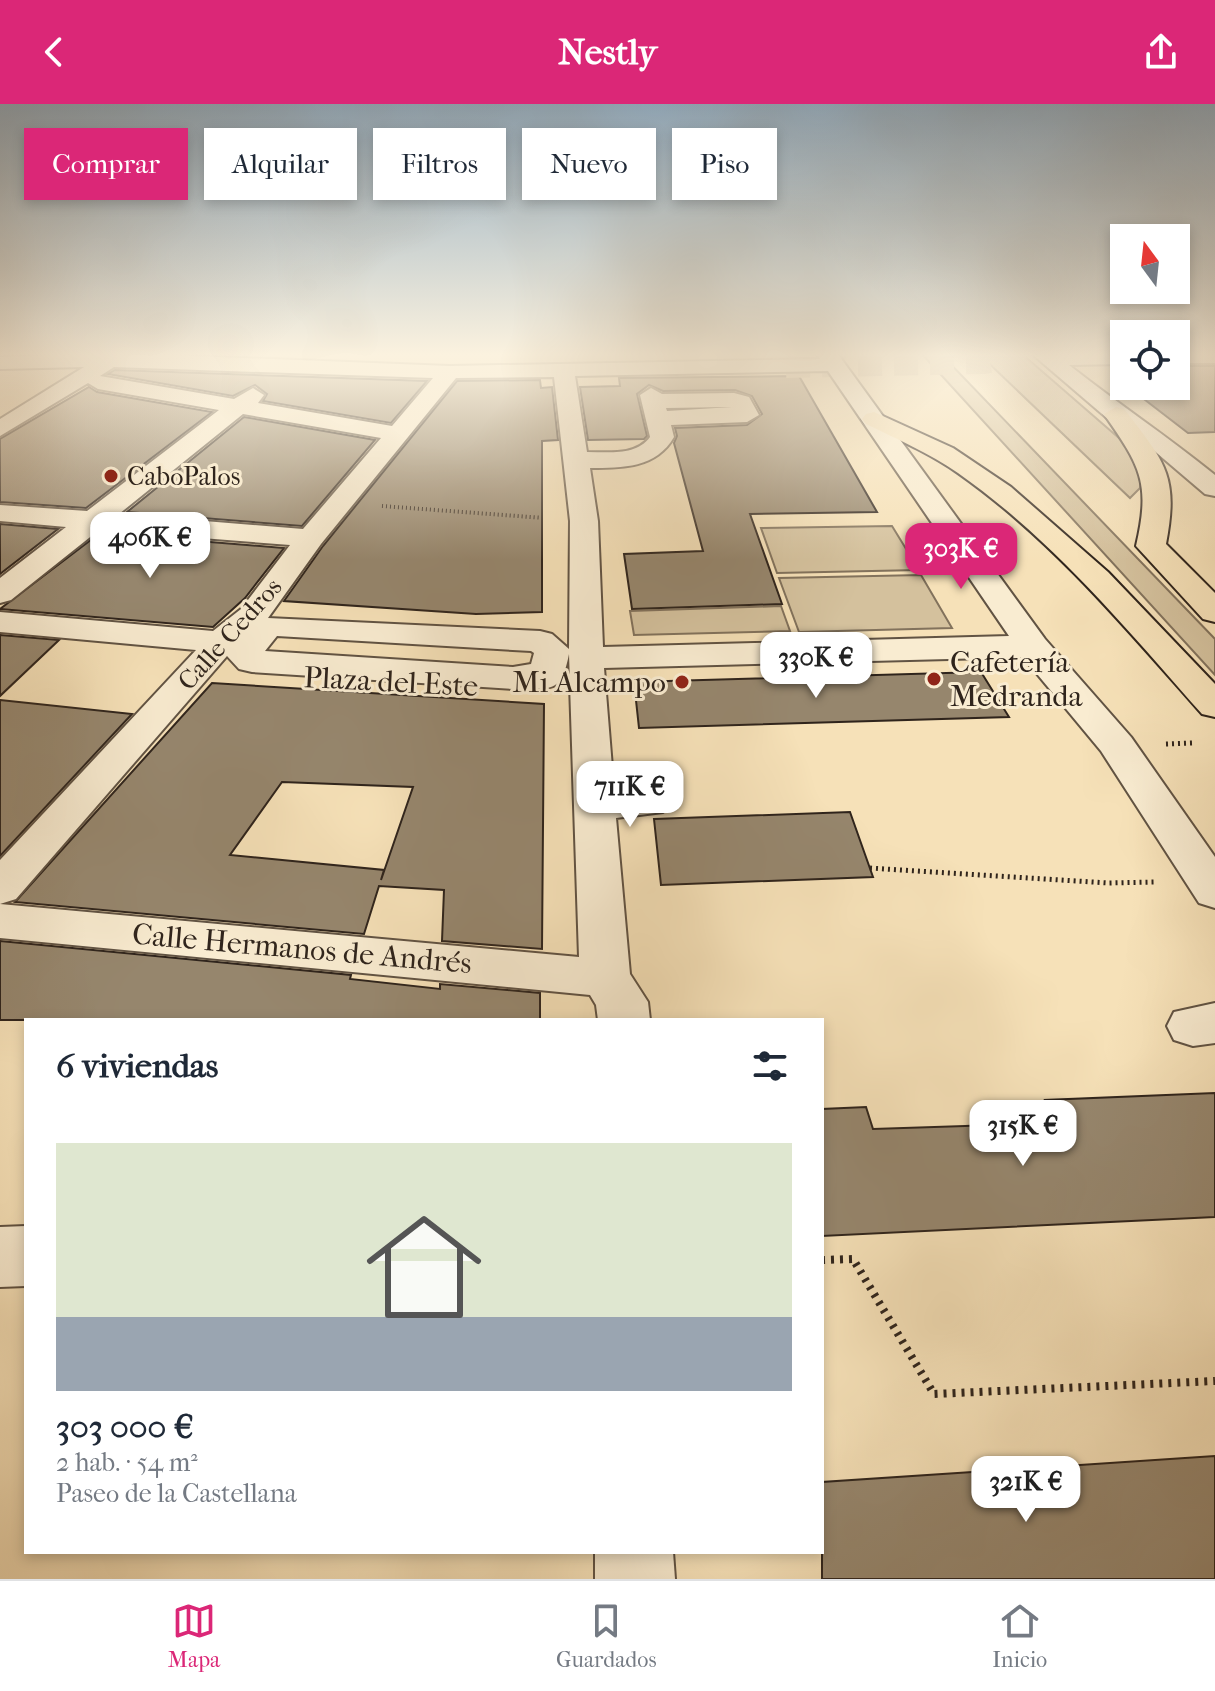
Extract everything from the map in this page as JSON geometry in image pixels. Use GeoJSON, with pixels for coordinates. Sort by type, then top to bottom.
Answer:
{"type":"FeatureCollection","features":[{"type":"Feature","properties":{"kind":"highway"},"geometry":{"type":"LineString","coordinates":[[879,422],[965,466],[1099,577],[1215,706]]}},
{"type":"Feature","properties":{"kind":"highway"},"geometry":{"type":"LineString","coordinates":[[1122,422],[1149,459],[1161,487],[1151,546],[1215,612]]}},
{"type":"Feature","properties":{"kind":"street"},"geometry":{"type":"LineString","coordinates":[[0,593],[219,422]]}},
{"type":"Feature","properties":{"kind":"street"},"geometry":{"type":"LineString","coordinates":[[326,422],[399,434]]}},
{"type":"Feature","properties":{"kind":"street","name":"Calle Cedros"},"geometry":{"type":"LineString","coordinates":[[0,888],[196,674],[244,655],[269,622],[311,538],[409,422]]}},
{"type":"Feature","properties":{"kind":"street"},"geometry":{"type":"LineString","coordinates":[[577,422],[575,460],[584,521],[587,661],[595,806],[614,999]]}},
{"type":"Feature","properties":{"kind":"street"},"geometry":{"type":"LineString","coordinates":[[575,460],[645,454],[659,444],[662,437],[658,422]]}},
{"type":"Feature","properties":{"kind":"street"},"geometry":{"type":"LineString","coordinates":[[876,422],[1033,646],[1117,745],[1211,886]]}},
{"type":"Feature","properties":{"kind":"street"},"geometry":{"type":"LineString","coordinates":[[1132,422],[1215,488]]}},
{"type":"Feature","properties":{"kind":"street"},"geometry":{"type":"LineString","coordinates":[[0,513],[311,538]]}},
{"type":"Feature","properties":{"kind":"street"},"geometry":{"type":"LineString","coordinates":[[0,622],[240,657],[513,678],[539,677],[548,670],[552,650],[540,641],[269,622]]}},
{"type":"Feature","properties":{"kind":"street","name":"Plaza del Este"},"geometry":{"type":"LineString","coordinates":[[269,622],[587,661]]}},
{"type":"Feature","properties":{"kind":"street"},"geometry":{"type":"LineString","coordinates":[[587,661],[1033,646]]}},
{"type":"Feature","properties":{"kind":"street","name":"Plaza del Este"},"geometry":{"type":"LineString","coordinates":[[196,674],[587,661]]}},
{"type":"Feature","properties":{"kind":"street"},"geometry":{"type":"LineString","coordinates":[[595,806],[648,803]]}},
{"type":"Feature","properties":{"kind":"street","name":"Calle Hermanos de Andrés"},"geometry":{"type":"LineString","coordinates":[[0,921],[614,999]]}},
{"type":"Feature","properties":{"kind":"street"},"geometry":{"type":"LineString","coordinates":[[0,1257],[24,1256]]}},
{"type":"Feature","properties":{"kind":"street"},"geometry":{"type":"LineString","coordinates":[[634,1554],[635,1579]]}},
{"type":"Feature","properties":{"kind":"path"},"geometry":{"type":"LineString","coordinates":[[342,503],[500,515]]}},
{"type":"Feature","properties":{"kind":"path"},"geometry":{"type":"LineString","coordinates":[[870,868],[1108,883],[1211,886]]}},
{"type":"Feature","properties":{"kind":"path"},"geometry":{"type":"LineString","coordinates":[[824,1260],[853,1259],[934,1394],[1215,1381]]}},
{"type":"Feature","properties":{"kind":"shaded area"},"geometry":{"type":"Polygon","coordinates":[[[984,422],[1006,422],[1215,639],[1215,675],[984,422]]]}},
{"type":"Feature","properties":{"kind":"shaded area"},"geometry":{"type":"Polygon","coordinates":[[[1050,422],[1100,422],[1135,452],[1144,467],[1140,488],[1130,498],[1050,422]]]}},
{"type":"Feature","properties":{"kind":"shaded area"},"geometry":{"type":"Polygon","coordinates":[[[892,526],[919,570],[777,573],[761,528],[892,526]]]}},
{"type":"Feature","properties":{"kind":"shaded area"},"geometry":{"type":"Polygon","coordinates":[[[921,575],[952,628],[799,632],[779,578],[921,575]]]}},
{"type":"Feature","properties":{"kind":"shaded area"},"geometry":{"type":"Polygon","coordinates":[[[781,606],[790,631],[634,635],[630,611],[781,606]]]}},
{"type":"Feature","properties":{"kind":"building"},"geometry":{"type":"Polygon","coordinates":[[[29,422],[199,422],[86,508],[0,502],[0,439],[29,422]]]}},
{"type":"Feature","properties":{"kind":"building"},"geometry":{"type":"Polygon","coordinates":[[[238,422],[272,422],[375,440],[302,526],[127,512],[238,422]]]}},
{"type":"Feature","properties":{"kind":"building"},"geometry":{"type":"Polygon","coordinates":[[[424,422],[556,422],[558,440],[542,441],[542,612],[476,614],[284,601],[323,546],[424,422]]]}},
{"type":"Feature","properties":{"kind":"building"},"geometry":{"type":"Polygon","coordinates":[[[585,422],[644,422],[647,436],[644,439],[588,440],[585,422]]]}},
{"type":"Feature","properties":{"kind":"building"},"geometry":{"type":"Polygon","coordinates":[[[751,422],[825,422],[877,512],[750,514],[782,604],[632,609],[624,554],[703,551],[674,443],[677,436],[675,428],[747,425],[751,422]]]}},
{"type":"Feature","properties":{"kind":"building"},"geometry":{"type":"Polygon","coordinates":[[[1174,422],[1215,422],[1215,432],[1188,433],[1174,422]]]}},
{"type":"Feature","properties":{"kind":"building"},"geometry":{"type":"Polygon","coordinates":[[[0,524],[58,529],[0,574],[0,524]]]}},
{"type":"Feature","properties":{"kind":"building"},"geometry":{"type":"Polygon","coordinates":[[[100,533],[284,548],[245,598],[213,627],[0,609],[100,533]]]}},
{"type":"Feature","properties":{"kind":"building"},"geometry":{"type":"Polygon","coordinates":[[[0,635],[59,640],[0,696],[0,635]]]}},
{"type":"Feature","properties":{"kind":"building"},"geometry":{"type":"Polygon","coordinates":[[[981,672],[1009,717],[639,728],[634,682],[981,672]]]}},
{"type":"Feature","properties":{"kind":"building"},"geometry":{"type":"Polygon","coordinates":[[[212,683],[544,704],[542,949],[442,941],[444,890],[379,886],[364,934],[15,902],[212,683]],[[282,782],[230,855],[384,870],[381,880],[413,787],[282,782]]]}},
{"type":"Feature","properties":{"kind":"building"},"geometry":{"type":"Polygon","coordinates":[[[0,700],[132,714],[0,856],[0,700]]]}},
{"type":"Feature","properties":{"kind":"building"},"geometry":{"type":"Polygon","coordinates":[[[850,812],[873,877],[661,885],[654,819],[850,812]]]}},
{"type":"Feature","properties":{"kind":"building"},"geometry":{"type":"Polygon","coordinates":[[[0,941],[351,975],[350,979],[440,989],[440,984],[540,993],[540,1018],[0,1020],[0,941]]]}},
{"type":"Feature","properties":{"kind":"building"},"geometry":{"type":"Polygon","coordinates":[[[1215,1093],[1215,1217],[824,1236],[824,1109],[866,1107],[873,1129],[1055,1122],[1045,1100],[1215,1093]]]}},
{"type":"Feature","properties":{"kind":"building"},"geometry":{"type":"Polygon","coordinates":[[[1215,1456],[1215,1579],[822,1579],[824,1482],[1215,1456]]]}},
{"type":"Feature","properties":{"kind":"place","name":"CaboPalos"},"geometry":{"type":"Point","coordinates":[111,476]}},
{"type":"Feature","properties":{"kind":"place","name":"Cafetería Medranda"},"geometry":{"type":"Point","coordinates":[934,679]}},
{"type":"Feature","properties":{"kind":"place","name":"Mi Alcampo"},"geometry":{"type":"Point","coordinates":[682,682]}}]}
